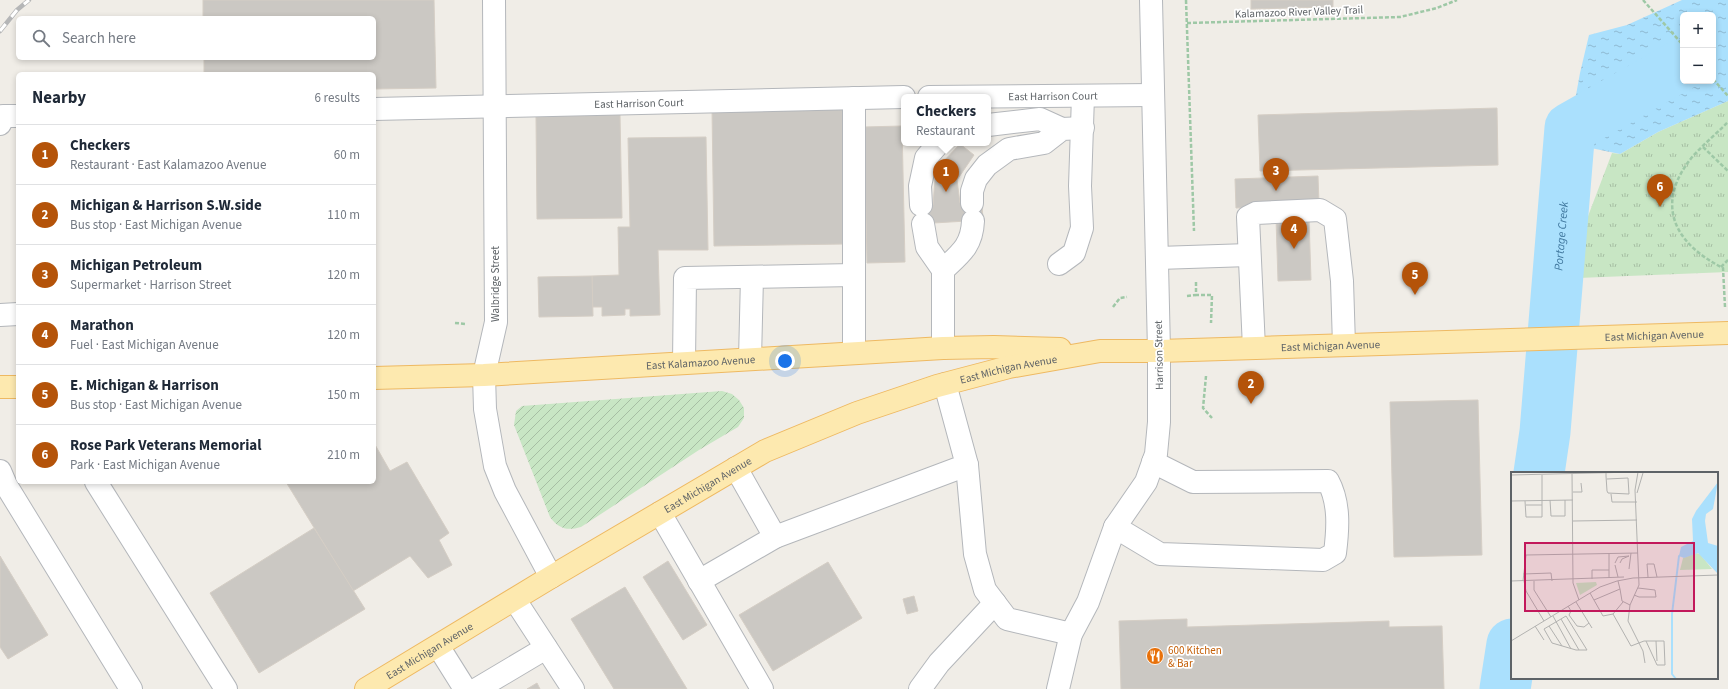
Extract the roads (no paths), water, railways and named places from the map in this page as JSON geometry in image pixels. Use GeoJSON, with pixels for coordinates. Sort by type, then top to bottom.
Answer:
{"type":"FeatureCollection","features":[{"type":"Feature","properties":{"kind":"main road","name":"East Michigan Avenue"},"geometry":{"type":"LineString","coordinates":[[366,689],[551,577],[765,451],[857,413],[945,384],[1009,367],[1100,352],[1159,352],[1727,333]]}},
{"type":"Feature","properties":{"kind":"main road","name":"East Kalamazoo Avenue"},"geometry":{"type":"LineString","coordinates":[[376,378],[484,376],[943,348],[1013,347],[1100,352]]}},
{"type":"Feature","properties":{"kind":"main road"},"geometry":{"type":"LineString","coordinates":[[0,387],[16,387]]}},
{"type":"Feature","properties":{"kind":"street","name":"Walbridge Street"},"geometry":{"type":"LineString","coordinates":[[494,0],[496,322],[484,376],[485,409],[495,466],[504,491],[551,577]]}},
{"type":"Feature","properties":{"kind":"street","name":"Harrison Street"},"geometry":{"type":"LineString","coordinates":[[1058,689],[1071,634],[1088,602],[1115,527],[1146,482],[1153,462],[1159,422],[1158,258],[1151,0]]}},
{"type":"Feature","properties":{"kind":"street","name":"East Harrison Court"},"geometry":{"type":"LineString","coordinates":[[991,97],[1153,95]]}},
{"type":"Feature","properties":{"kind":"street"},"geometry":{"type":"LineString","coordinates":[[1059,264],[1074,253],[1082,228],[1080,186],[1083,96]]}},
{"type":"Feature","properties":{"kind":"street","name":"East Harrison Court"},"geometry":{"type":"LineString","coordinates":[[376,109],[901,97]]}},
{"type":"Feature","properties":{"kind":"street"},"geometry":{"type":"LineString","coordinates":[[854,98],[854,353]]}},
{"type":"Feature","properties":{"kind":"street"},"geometry":{"type":"LineString","coordinates":[[991,124],[1040,119],[1062,129],[1083,128]]}},
{"type":"Feature","properties":{"kind":"street"},"geometry":{"type":"LineString","coordinates":[[943,270],[968,245],[972,232],[972,191],[976,179],[987,165],[1009,149],[1044,143],[1062,129]]}},
{"type":"Feature","properties":{"kind":"street"},"geometry":{"type":"LineString","coordinates":[[936,146],[926,158],[920,186],[926,247],[943,270],[943,348]]}},
{"type":"Feature","properties":{"kind":"street"},"geometry":{"type":"LineString","coordinates":[[1254,348],[1248,217],[1256,213],[1320,210],[1335,219],[1342,281],[1344,345]]}},
{"type":"Feature","properties":{"kind":"street"},"geometry":{"type":"LineString","coordinates":[[1158,258],[1249,255]]}},
{"type":"Feature","properties":{"kind":"street"},"geometry":{"type":"LineString","coordinates":[[684,363],[685,278],[854,275]]}},
{"type":"Feature","properties":{"kind":"street"},"geometry":{"type":"LineString","coordinates":[[750,359],[752,277]]}},
{"type":"Feature","properties":{"kind":"street"},"geometry":{"type":"LineString","coordinates":[[0,315],[16,314]]}},
{"type":"Feature","properties":{"kind":"street"},"geometry":{"type":"LineString","coordinates":[[945,384],[967,465],[975,554],[985,590],[1007,619],[1071,634]]}},
{"type":"Feature","properties":{"kind":"street"},"geometry":{"type":"LineString","coordinates":[[1115,527],[1160,554],[1323,560],[1335,553],[1338,528],[1334,492],[1328,481],[1193,482],[1153,462]]}},
{"type":"Feature","properties":{"kind":"street"},"geometry":{"type":"LineString","coordinates":[[699,581],[775,537],[967,465]]}},
{"type":"Feature","properties":{"kind":"street"},"geometry":{"type":"LineString","coordinates":[[736,468],[775,537]]}},
{"type":"Feature","properties":{"kind":"street"},"geometry":{"type":"LineString","coordinates":[[0,471],[6,484],[131,689]]}},
{"type":"Feature","properties":{"kind":"street"},"geometry":{"type":"LineString","coordinates":[[97,484],[226,689]]}},
{"type":"Feature","properties":{"kind":"street"},"geometry":{"type":"LineString","coordinates":[[660,513],[762,689]]}},
{"type":"Feature","properties":{"kind":"street"},"geometry":{"type":"LineString","coordinates":[[515,600],[573,689]]}},
{"type":"Feature","properties":{"kind":"street"},"geometry":{"type":"LineString","coordinates":[[920,689],[939,663],[995,603]]}},
{"type":"Feature","properties":{"kind":"street"},"geometry":{"type":"LineString","coordinates":[[438,646],[465,689]]}},
{"type":"Feature","properties":{"kind":"street"},"geometry":{"type":"LineString","coordinates":[[477,689],[546,648]]}},
{"type":"Feature","properties":{"kind":"water"},"geometry":{"type":"Polygon","coordinates":[[[1682,0],[1728,0],[1728,101],[1658,132],[1620,154],[1586,147],[1570,128],[1580,73],[1589,35],[1627,25],[1682,0]]]}},
{"type":"Feature","properties":{"kind":"waterway","name":"Portage Creek"},"geometry":{"type":"LineString","coordinates":[[1539,472],[1545,432],[1570,128],[1680,66]]}},
{"type":"Feature","properties":{"kind":"waterway","name":"Portage Creek"},"geometry":{"type":"LineString","coordinates":[[1505,689],[1511,650]]}},
{"type":"Feature","properties":{"kind":"railway"},"geometry":{"type":"LineString","coordinates":[[0,31],[17,10],[29,0]]}},
{"type":"Feature","properties":{"kind":"place","name":"Michigan Petroleum"},"geometry":{"type":"Point","coordinates":[1276,191]}},
{"type":"Feature","properties":{"kind":"place","name":"Checkers"},"geometry":{"type":"Point","coordinates":[946,192]}},
{"type":"Feature","properties":{"kind":"place","name":"Rose Park Veterans Memorial"},"geometry":{"type":"Point","coordinates":[1660,207]}},
{"type":"Feature","properties":{"kind":"place","name":"Marathon"},"geometry":{"type":"Point","coordinates":[1294,249]}},
{"type":"Feature","properties":{"kind":"place","name":"E. Michigan & Harrison"},"geometry":{"type":"Point","coordinates":[1415,295]}},
{"type":"Feature","properties":{"kind":"place","name":"Michigan & Harrison S.W.side"},"geometry":{"type":"Point","coordinates":[1251,404]}},
{"type":"Feature","properties":{"kind":"place","name":"600 Kitchen & Bar"},"geometry":{"type":"Point","coordinates":[1155,656]}}]}
